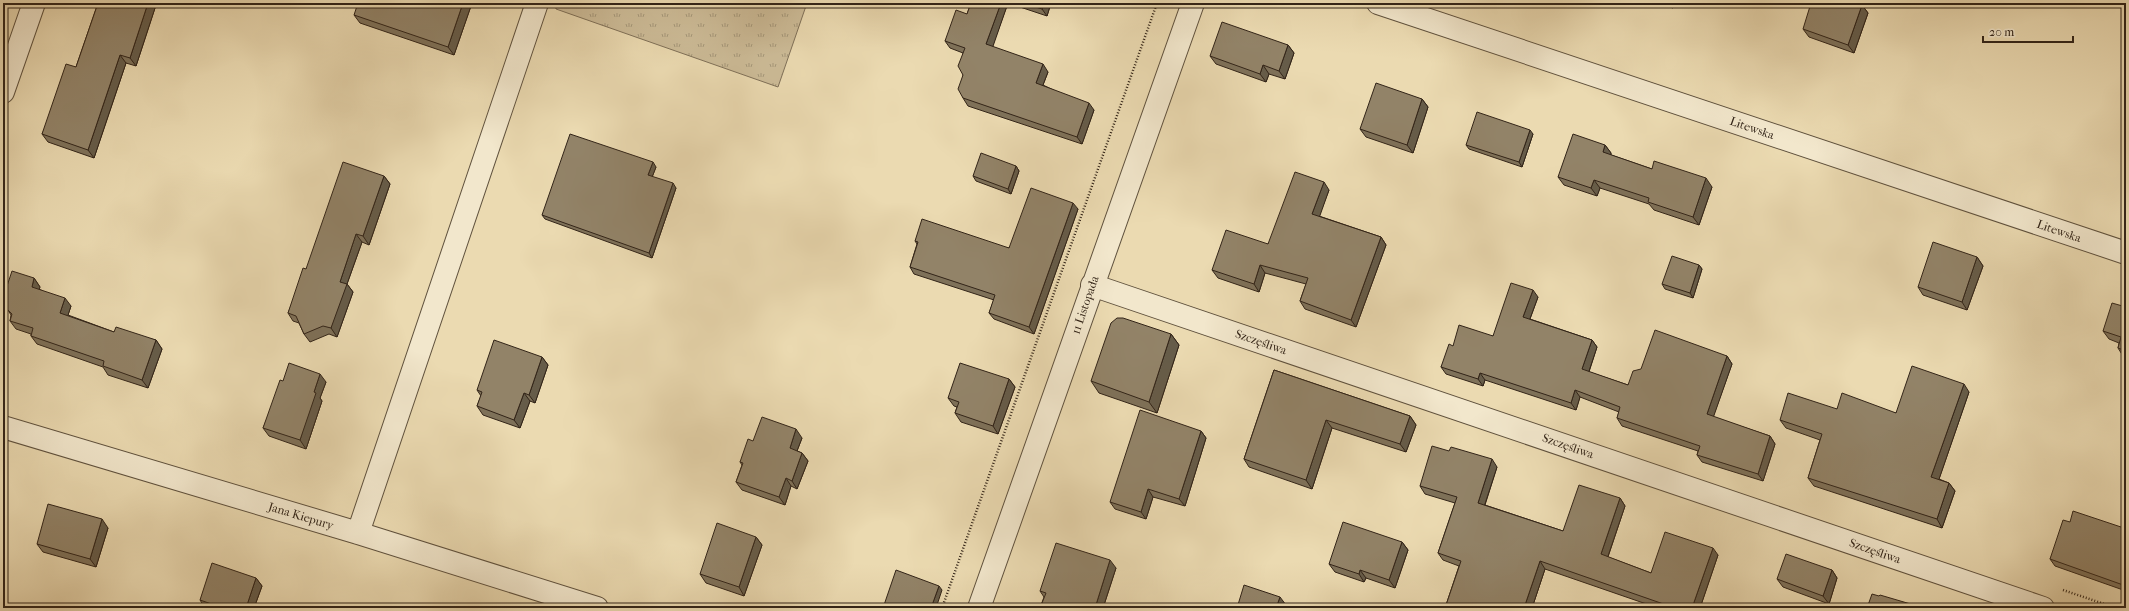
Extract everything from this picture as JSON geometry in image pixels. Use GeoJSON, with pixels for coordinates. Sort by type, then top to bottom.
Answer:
{"type":"FeatureCollection","features":[{"type":"Feature","properties":{"kind":"street"},"geometry":{"type":"LineString","coordinates":[[3,92],[34,3]]}},
{"type":"Feature","properties":{"kind":"street"},"geometry":{"type":"LineString","coordinates":[[358,533],[537,3]]}},
{"type":"Feature","properties":{"kind":"street","name":"11 Listopada"},"geometry":{"type":"LineString","coordinates":[[979,608],[1193,3]]}},
{"type":"Feature","properties":{"kind":"street","name":"Litewska"},"geometry":{"type":"LineString","coordinates":[[1378,3],[2126,254]]}},
{"type":"Feature","properties":{"kind":"street","name":"Szczęśliwa"},"geometry":{"type":"LineString","coordinates":[[1092,285],[2044,608]]}},
{"type":"Feature","properties":{"kind":"street","name":"Jana Kiepury"},"geometry":{"type":"LineString","coordinates":[[3,427],[358,533],[597,608]]}},
{"type":"Feature","properties":{"kind":"path"},"geometry":{"type":"LineString","coordinates":[[942,608],[1157,3]]}},
{"type":"Feature","properties":{"kind":"green space"},"geometry":{"type":"Polygon","coordinates":[[[555,3],[807,3],[778,87],[556,9],[555,3]]]}},
{"type":"Feature","properties":{"kind":"building"},"geometry":{"type":"Polygon","coordinates":[[[98,3],[148,3],[130,58],[120,55],[88,150],[42,134],[66,64],[76,67],[98,3]]]}},
{"type":"Feature","properties":{"kind":"building"},"geometry":{"type":"Polygon","coordinates":[[[358,3],[463,3],[448,47],[354,15],[358,3]]]}},
{"type":"Feature","properties":{"kind":"building"},"geometry":{"type":"Polygon","coordinates":[[[971,3],[1001,3],[986,44],[1043,64],[1036,83],[1089,103],[1077,137],[963,98],[958,89],[963,75],[958,66],[965,48],[945,41],[956,10],[967,14],[971,3]]]}},
{"type":"Feature","properties":{"kind":"building"},"geometry":{"type":"Polygon","coordinates":[[[1023,3],[1044,3],[1042,9],[1023,3]]]}},
{"type":"Feature","properties":{"kind":"building"},"geometry":{"type":"Polygon","coordinates":[[[1811,3],[1857,3],[1862,5],[1848,45],[1803,29],[1811,3]]]}},
{"type":"Feature","properties":{"kind":"building"},"geometry":{"type":"Polygon","coordinates":[[[1222,22],[1288,45],[1279,71],[1263,65],[1260,74],[1210,56],[1222,22]]]}},
{"type":"Feature","properties":{"kind":"building"},"geometry":{"type":"Polygon","coordinates":[[[1376,83],[1422,99],[1407,145],[1360,129],[1376,83]]]}},
{"type":"Feature","properties":{"kind":"building"},"geometry":{"type":"Polygon","coordinates":[[[1477,112],[1530,130],[1519,162],[1466,145],[1477,112]]]}},
{"type":"Feature","properties":{"kind":"building"},"geometry":{"type":"Polygon","coordinates":[[[570,134],[653,162],[648,175],[673,183],[649,253],[542,215],[570,134]]]}},
{"type":"Feature","properties":{"kind":"building"},"geometry":{"type":"Polygon","coordinates":[[[1573,134],[1605,145],[1603,152],[1652,169],[1654,161],[1706,178],[1693,217],[1648,202],[1649,198],[1594,180],[1591,188],[1558,177],[1573,134]]]}},
{"type":"Feature","properties":{"kind":"building"},"geometry":{"type":"Polygon","coordinates":[[[981,153],[1016,166],[1008,189],[973,176],[981,153]]]}},
{"type":"Feature","properties":{"kind":"building"},"geometry":{"type":"Polygon","coordinates":[[[343,162],[384,176],[363,236],[356,234],[340,282],[347,284],[331,328],[323,326],[304,334],[296,316],[288,313],[303,268],[306,269],[343,162]]]}},
{"type":"Feature","properties":{"kind":"building"},"geometry":{"type":"Polygon","coordinates":[[[1295,172],[1324,182],[1312,214],[1381,237],[1351,320],[1300,301],[1308,278],[1260,265],[1254,284],[1212,270],[1226,230],[1268,244],[1295,172]]]}},
{"type":"Feature","properties":{"kind":"building"},"geometry":{"type":"Polygon","coordinates":[[[1031,188],[1073,203],[1029,327],[989,313],[995,295],[910,267],[918,242],[915,241],[922,219],[1009,248],[1031,188]]]}},
{"type":"Feature","properties":{"kind":"building"},"geometry":{"type":"Polygon","coordinates":[[[1933,242],[1977,257],[1962,302],[1918,287],[1933,242]]]}},
{"type":"Feature","properties":{"kind":"building"},"geometry":{"type":"Polygon","coordinates":[[[1672,256],[1699,265],[1690,293],[1662,284],[1672,256]]]}},
{"type":"Feature","properties":{"kind":"building"},"geometry":{"type":"Polygon","coordinates":[[[12,271],[34,278],[32,287],[65,298],[60,313],[114,332],[116,327],[156,340],[142,380],[103,366],[104,361],[31,336],[33,328],[10,321],[12,314],[7,309],[6,302],[3,301],[3,298],[12,271]]]}},
{"type":"Feature","properties":{"kind":"building"},"geometry":{"type":"Polygon","coordinates":[[[1511,283],[1533,290],[1523,317],[1592,340],[1582,369],[1628,385],[1633,371],[1641,369],[1655,330],[1727,356],[1707,414],[1770,436],[1758,474],[1697,455],[1700,446],[1617,418],[1620,407],[1575,390],[1571,403],[1480,373],[1478,379],[1441,367],[1449,344],[1453,346],[1459,325],[1493,336],[1511,283]]]}},
{"type":"Feature","properties":{"kind":"building"},"geometry":{"type":"Polygon","coordinates":[[[2112,303],[2126,307],[2126,351],[2118,348],[2121,337],[2103,331],[2112,303]]]}},
{"type":"Feature","properties":{"kind":"building"},"geometry":{"type":"Polygon","coordinates":[[[1117,318],[1123,318],[1171,334],[1149,402],[1091,381],[1111,323],[1117,318]]]}},
{"type":"Feature","properties":{"kind":"building"},"geometry":{"type":"Polygon","coordinates":[[[494,340],[542,357],[529,395],[524,393],[514,420],[477,406],[482,392],[477,390],[494,340]]]}},
{"type":"Feature","properties":{"kind":"building"},"geometry":{"type":"Polygon","coordinates":[[[289,363],[320,374],[314,392],[316,393],[300,440],[263,428],[280,380],[283,381],[289,363]]]}},
{"type":"Feature","properties":{"kind":"building"},"geometry":{"type":"Polygon","coordinates":[[[960,363],[1009,379],[993,426],[955,413],[959,402],[948,398],[960,363]]]}},
{"type":"Feature","properties":{"kind":"building"},"geometry":{"type":"Polygon","coordinates":[[[1912,366],[1964,384],[1931,477],[1949,483],[1937,519],[1808,478],[1822,434],[1780,420],[1788,393],[1837,409],[1842,393],[1896,413],[1912,366]]]}},
{"type":"Feature","properties":{"kind":"building"},"geometry":{"type":"Polygon","coordinates":[[[1274,370],[1410,416],[1400,444],[1326,420],[1306,480],[1244,459],[1274,370]]]}},
{"type":"Feature","properties":{"kind":"building"},"geometry":{"type":"Polygon","coordinates":[[[1140,410],[1201,431],[1179,499],[1148,489],[1141,512],[1110,502],[1140,410]]]}},
{"type":"Feature","properties":{"kind":"building"},"geometry":{"type":"Polygon","coordinates":[[[762,417],[796,429],[790,448],[802,453],[792,481],[786,478],[779,497],[736,482],[743,463],[740,462],[748,439],[753,441],[762,417]]]}},
{"type":"Feature","properties":{"kind":"building"},"geometry":{"type":"Polygon","coordinates":[[[1432,446],[1449,451],[1451,447],[1492,459],[1478,503],[1563,531],[1579,485],[1620,498],[1601,554],[1651,573],[1665,532],[1713,548],[1692,608],[1675,608],[1540,561],[1524,608],[1445,608],[1461,561],[1438,553],[1457,497],[1420,486],[1432,446]]]}},
{"type":"Feature","properties":{"kind":"building"},"geometry":{"type":"Polygon","coordinates":[[[48,504],[102,519],[90,559],[37,544],[48,504]]]}},
{"type":"Feature","properties":{"kind":"building"},"geometry":{"type":"Polygon","coordinates":[[[2073,511],[2124,528],[2126,523],[2126,586],[2050,559],[2063,520],[2070,522],[2073,511]]]}},
{"type":"Feature","properties":{"kind":"building"},"geometry":{"type":"Polygon","coordinates":[[[1343,522],[1402,542],[1389,580],[1360,570],[1359,574],[1329,564],[1343,522]]]}},
{"type":"Feature","properties":{"kind":"building"},"geometry":{"type":"Polygon","coordinates":[[[717,523],[756,537],[739,587],[700,574],[717,523]]]}},
{"type":"Feature","properties":{"kind":"building"},"geometry":{"type":"Polygon","coordinates":[[[1056,543],[1110,560],[1095,608],[1040,608],[1046,593],[1040,591],[1056,543]]]}},
{"type":"Feature","properties":{"kind":"building"},"geometry":{"type":"Polygon","coordinates":[[[1786,554],[1832,570],[1823,596],[1777,579],[1786,554]]]}},
{"type":"Feature","properties":{"kind":"building"},"geometry":{"type":"Polygon","coordinates":[[[212,563],[256,578],[246,608],[223,608],[200,600],[212,563]]]}},
{"type":"Feature","properties":{"kind":"building"},"geometry":{"type":"Polygon","coordinates":[[[896,570],[939,586],[931,608],[883,608],[896,570]]]}},
{"type":"Feature","properties":{"kind":"building"},"geometry":{"type":"Polygon","coordinates":[[[1244,585],[1280,597],[1276,608],[1237,608],[1244,585]]]}},
{"type":"Feature","properties":{"kind":"building"},"geometry":{"type":"Polygon","coordinates":[[[1872,594],[1914,605],[1914,608],[1867,608],[1872,594]]]}}]}
